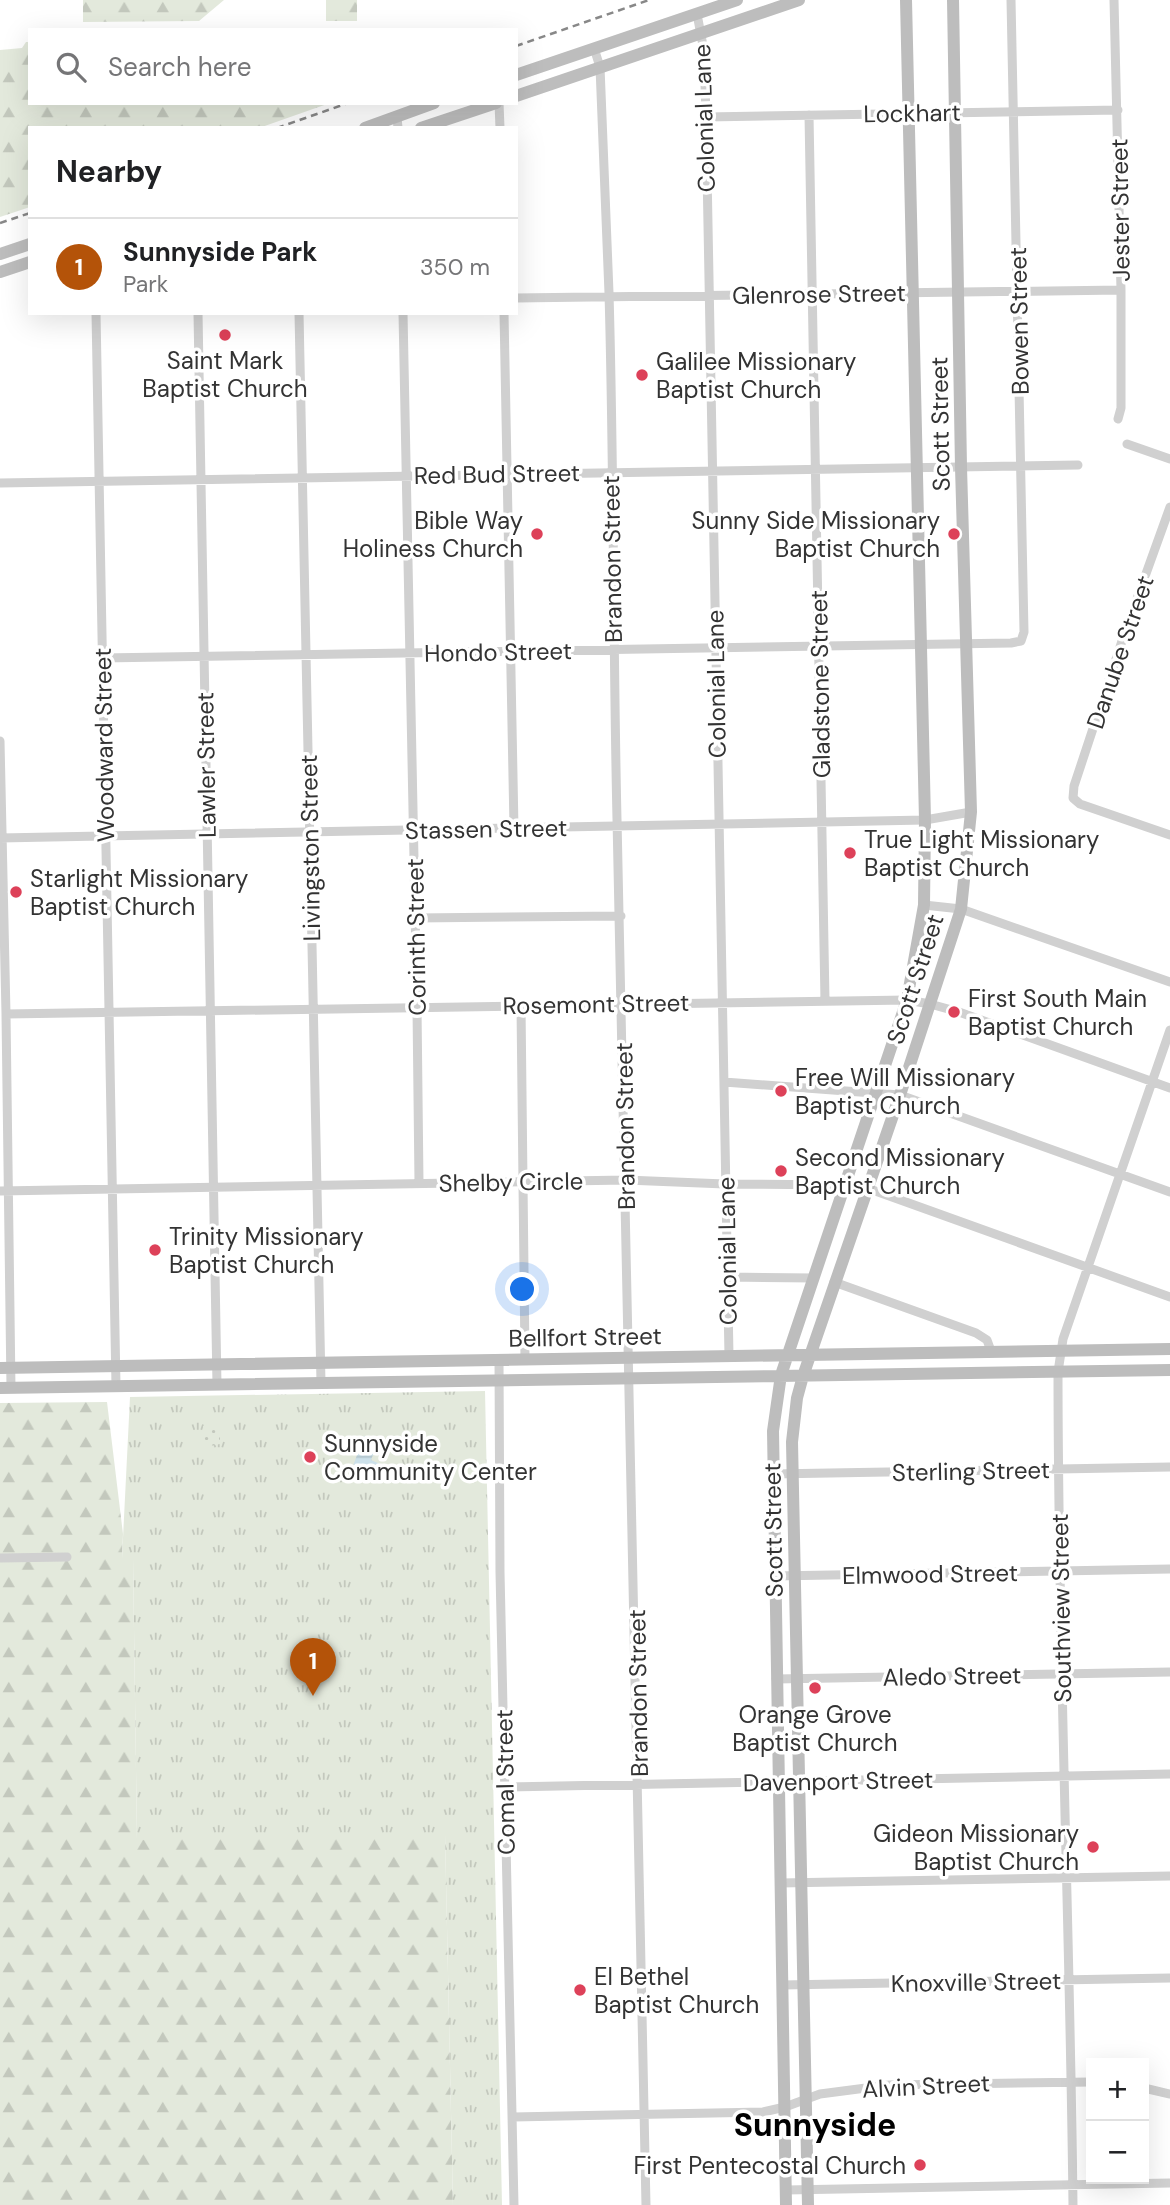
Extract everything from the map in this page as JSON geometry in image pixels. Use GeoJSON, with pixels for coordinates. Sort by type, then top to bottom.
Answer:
{"type":"FeatureCollection","features":[{"type":"Feature","properties":{"kind":"main road"},"geometry":{"type":"LineString","coordinates":[[518,74],[737,0]]}},
{"type":"Feature","properties":{"kind":"main road"},"geometry":{"type":"LineString","coordinates":[[518,95],[799,0]]}},
{"type":"Feature","properties":{"kind":"main road","name":"Scott Street"},"geometry":{"type":"LineString","coordinates":[[786,2205],[773,1431],[781,1376],[907,1000],[924,905],[925,820],[906,0]]}},
{"type":"Feature","properties":{"kind":"main road","name":"Scott Street"},"geometry":{"type":"LineString","coordinates":[[808,2205],[793,1419],[803,1376],[961,909],[971,812],[961,467],[953,0]]}},
{"type":"Feature","properties":{"kind":"main road"},"geometry":{"type":"LineString","coordinates":[[376,126],[397,122],[430,105]]}},
{"type":"Feature","properties":{"kind":"main road"},"geometry":{"type":"LineString","coordinates":[[427,126],[492,105]]}},
{"type":"Feature","properties":{"kind":"main road"},"geometry":{"type":"LineString","coordinates":[[0,254],[28,245]]}},
{"type":"Feature","properties":{"kind":"main road"},"geometry":{"type":"LineString","coordinates":[[0,272],[28,263]]}},
{"type":"Feature","properties":{"kind":"main road"},"geometry":{"type":"LineString","coordinates":[[1168,1349],[1168,1370]]}},
{"type":"Feature","properties":{"kind":"main road","name":"Bellfort Street"},"geometry":{"type":"LineString","coordinates":[[5,1368],[1168,1349]]}},
{"type":"Feature","properties":{"kind":"main road"},"geometry":{"type":"LineString","coordinates":[[955,1352],[956,1374]]}},
{"type":"Feature","properties":{"kind":"main road","name":"Bellfort Street"},"geometry":{"type":"LineString","coordinates":[[6,1388],[1168,1370]]}},
{"type":"Feature","properties":{"kind":"street","name":"Bowen Street"},"geometry":{"type":"LineString","coordinates":[[1011,0],[1024,632],[1021,641]]}},
{"type":"Feature","properties":{"kind":"street","name":"Jester Street"},"geometry":{"type":"LineString","coordinates":[[1114,0],[1121,290],[1121,408],[1118,419]]}},
{"type":"Feature","properties":{"kind":"street","name":"Colonial Lane"},"geometry":{"type":"LineString","coordinates":[[697,14],[702,33],[706,117],[729,1356]]}},
{"type":"Feature","properties":{"kind":"street","name":"Brandon Street"},"geometry":{"type":"LineString","coordinates":[[594,48],[600,67],[609,296],[614,650],[640,1785],[646,2205]]}},
{"type":"Feature","properties":{"kind":"street"},"geometry":{"type":"LineString","coordinates":[[498,105],[500,126]]}},
{"type":"Feature","properties":{"kind":"street","name":"Lockhart"},"geometry":{"type":"LineString","coordinates":[[706,117],[1118,110]]}},
{"type":"Feature","properties":{"kind":"street","name":"Gladstone Street"},"geometry":{"type":"LineString","coordinates":[[809,115],[825,1001]]}},
{"type":"Feature","properties":{"kind":"street","name":"Glenrose Street"},"geometry":{"type":"LineString","coordinates":[[518,298],[1121,290]]}},
{"type":"Feature","properties":{"kind":"street","name":"Woodward Street"},"geometry":{"type":"LineString","coordinates":[[96,315],[116,1386]]}},
{"type":"Feature","properties":{"kind":"street","name":"Lawler Street"},"geometry":{"type":"LineString","coordinates":[[198,315],[217,1385]]}},
{"type":"Feature","properties":{"kind":"street","name":"Livingston Street"},"geometry":{"type":"LineString","coordinates":[[299,315],[321,1383]]}},
{"type":"Feature","properties":{"kind":"street","name":"Corinth Street"},"geometry":{"type":"LineString","coordinates":[[403,315],[419,1183]]}},
{"type":"Feature","properties":{"kind":"street"},"geometry":{"type":"LineString","coordinates":[[504,315],[514,828]]}},
{"type":"Feature","properties":{"kind":"street"},"geometry":{"type":"LineString","coordinates":[[1127,444],[1170,459]]}},
{"type":"Feature","properties":{"kind":"street","name":"Red Bud Street"},"geometry":{"type":"LineString","coordinates":[[0,482],[1078,465]]}},
{"type":"Feature","properties":{"kind":"street","name":"Danube Street"},"geometry":{"type":"LineString","coordinates":[[1170,507],[1125,632],[1074,786],[1073,797],[1080,804],[1170,835]]}},
{"type":"Feature","properties":{"kind":"street","name":"Hondo Street"},"geometry":{"type":"LineString","coordinates":[[102,659],[1021,641]]}},
{"type":"Feature","properties":{"kind":"street"},"geometry":{"type":"LineString","coordinates":[[0,741],[6,1014],[6,1388]]}},
{"type":"Feature","properties":{"kind":"street","name":"Stassen Street"},"geometry":{"type":"LineString","coordinates":[[1,838],[822,823],[925,820],[971,812]]}},
{"type":"Feature","properties":{"kind":"street"},"geometry":{"type":"LineString","coordinates":[[924,905],[961,909],[1170,982]]}},
{"type":"Feature","properties":{"kind":"street"},"geometry":{"type":"LineString","coordinates":[[416,918],[621,916]]}},
{"type":"Feature","properties":{"kind":"street","name":"Rosemont Street"},"geometry":{"type":"LineString","coordinates":[[6,1014],[907,1000],[930,1004],[1170,1088]]}},
{"type":"Feature","properties":{"kind":"street"},"geometry":{"type":"LineString","coordinates":[[521,1006],[526,1359]]}},
{"type":"Feature","properties":{"kind":"street","name":"Southview Street"},"geometry":{"type":"LineString","coordinates":[[1073,2205],[1059,1571],[1058,1372],[1060,1351],[1087,1267],[1170,1030]]}},
{"type":"Feature","properties":{"kind":"street"},"geometry":{"type":"LineString","coordinates":[[724,1082],[900,1094],[1170,1192]]}},
{"type":"Feature","properties":{"kind":"street","name":"Shelby Circle"},"geometry":{"type":"LineString","coordinates":[[4,1191],[626,1180],[845,1185],[867,1188],[1170,1297]]}},
{"type":"Feature","properties":{"kind":"street"},"geometry":{"type":"LineString","coordinates":[[728,1277],[814,1278]]}},
{"type":"Feature","properties":{"kind":"street"},"geometry":{"type":"LineString","coordinates":[[834,1282],[976,1333],[987,1340],[991,1351]]}},
{"type":"Feature","properties":{"kind":"street","name":"Comal Street"},"geometry":{"type":"LineString","coordinates":[[499,1360],[514,2205]]}},
{"type":"Feature","properties":{"kind":"street","name":"Sterling Street"},"geometry":{"type":"LineString","coordinates":[[772,1474],[1170,1467]]}},
{"type":"Feature","properties":{"kind":"street"},"geometry":{"type":"LineString","coordinates":[[0,1558],[67,1557]]}},
{"type":"Feature","properties":{"kind":"street","name":"Elmwood Street"},"geometry":{"type":"LineString","coordinates":[[774,1576],[1170,1569]]}},
{"type":"Feature","properties":{"kind":"street","name":"Aledo Street"},"geometry":{"type":"LineString","coordinates":[[776,1679],[1170,1672]]}},
{"type":"Feature","properties":{"kind":"street","name":"Davenport Street"},"geometry":{"type":"LineString","coordinates":[[505,1787],[1170,1774]]}},
{"type":"Feature","properties":{"kind":"street"},"geometry":{"type":"LineString","coordinates":[[780,1883],[1170,1876]]}},
{"type":"Feature","properties":{"kind":"street","name":"Knoxville Street"},"geometry":{"type":"LineString","coordinates":[[782,1985],[1170,1978]]}},
{"type":"Feature","properties":{"kind":"street","name":"Alvin Street"},"geometry":{"type":"LineString","coordinates":[[513,2117],[763,2112],[820,2094],[889,2085],[1086,2081]]}},
{"type":"Feature","properties":{"kind":"street"},"geometry":{"type":"LineString","coordinates":[[1149,2089],[1170,2094]]}},
{"type":"Feature","properties":{"kind":"street"},"geometry":{"type":"LineString","coordinates":[[786,2190],[1170,2183]]}},
{"type":"Feature","properties":{"kind":"green space"},"geometry":{"type":"Polygon","coordinates":[[[83,0],[224,0],[199,21],[83,22],[83,0]]]}},
{"type":"Feature","properties":{"kind":"green space"},"geometry":{"type":"Polygon","coordinates":[[[326,0],[357,0],[357,21],[326,21],[326,0]]]}},
{"type":"Feature","properties":{"kind":"green space"},"geometry":{"type":"Polygon","coordinates":[[[28,42],[28,105],[324,105],[265,126],[28,126],[28,208],[0,217],[0,50],[22,48],[28,42]]]}},
{"type":"Feature","properties":{"kind":"green space"},"geometry":{"type":"Polygon","coordinates":[[[485,1391],[502,2205],[453,2205],[445,1835],[137,1840],[133,1559],[122,1558],[130,1397],[485,1391]]]}},
{"type":"Feature","properties":{"kind":"green space"},"geometry":{"type":"Polygon","coordinates":[[[107,1402],[123,1534],[122,1558],[133,1558],[137,1839],[445,1834],[453,2205],[0,2205],[0,1403],[107,1402]]]}},
{"type":"Feature","properties":{"kind":"green space"},"geometry":{"type":"Polygon","coordinates":[[[203,1426],[220,1426],[220,1444],[205,1447],[203,1426]]]}},
{"type":"Feature","properties":{"kind":"water"},"geometry":{"type":"Polygon","coordinates":[[[364,1436],[378,1442],[371,1460],[380,1464],[376,1475],[353,1466],[364,1436]]]}},
{"type":"Feature","properties":{"kind":"railway"},"geometry":{"type":"LineString","coordinates":[[518,45],[649,0]]}},
{"type":"Feature","properties":{"kind":"railway"},"geometry":{"type":"LineString","coordinates":[[283,126],[342,105]]}},
{"type":"Feature","properties":{"kind":"railway"},"geometry":{"type":"LineString","coordinates":[[0,223],[28,214]]}},
{"type":"Feature","properties":{"kind":"place","name":"Saint Mark Baptist Church"},"geometry":{"type":"Point","coordinates":[225,335]}},
{"type":"Feature","properties":{"kind":"place","name":"Galilee Missionary Baptist Church"},"geometry":{"type":"Point","coordinates":[642,375]}},
{"type":"Feature","properties":{"kind":"place","name":"Bible Way Holiness Church"},"geometry":{"type":"Point","coordinates":[537,534]}},
{"type":"Feature","properties":{"kind":"place","name":"Sunny Side Missionary Baptist Church"},"geometry":{"type":"Point","coordinates":[954,534]}},
{"type":"Feature","properties":{"kind":"place","name":"True Light Missionary Baptist Church"},"geometry":{"type":"Point","coordinates":[850,853]}},
{"type":"Feature","properties":{"kind":"place","name":"Starlight Missionary Baptist Church"},"geometry":{"type":"Point","coordinates":[16,892]}},
{"type":"Feature","properties":{"kind":"place","name":"First South Main Baptist Church"},"geometry":{"type":"Point","coordinates":[954,1012]}},
{"type":"Feature","properties":{"kind":"place","name":"Free Will Missionary Baptist Church"},"geometry":{"type":"Point","coordinates":[781,1091]}},
{"type":"Feature","properties":{"kind":"place","name":"Second Missionary Baptist Church"},"geometry":{"type":"Point","coordinates":[781,1171]}},
{"type":"Feature","properties":{"kind":"place","name":"Trinity Missionary Baptist Church"},"geometry":{"type":"Point","coordinates":[155,1250]}},
{"type":"Feature","properties":{"kind":"place","name":"Sunnyside Community Center"},"geometry":{"type":"Point","coordinates":[310,1457]}},
{"type":"Feature","properties":{"kind":"place","name":"Orange Grove Baptist Church"},"geometry":{"type":"Point","coordinates":[815,1688]}},
{"type":"Feature","properties":{"kind":"place","name":"Sunnyside Park"},"geometry":{"type":"Point","coordinates":[313,1696]}},
{"type":"Feature","properties":{"kind":"place","name":"Gideon Missionary Baptist Church"},"geometry":{"type":"Point","coordinates":[1093,1847]}},
{"type":"Feature","properties":{"kind":"place","name":"El Bethel Baptist Church"},"geometry":{"type":"Point","coordinates":[580,1990]}},
{"type":"Feature","properties":{"kind":"place","name":"First Pentecostal Church"},"geometry":{"type":"Point","coordinates":[920,2165]}},
{"type":"Feature","properties":{"kind":"district","name":"Sunnyside"},"geometry":{"type":"Point","coordinates":[815,2125]}}]}
